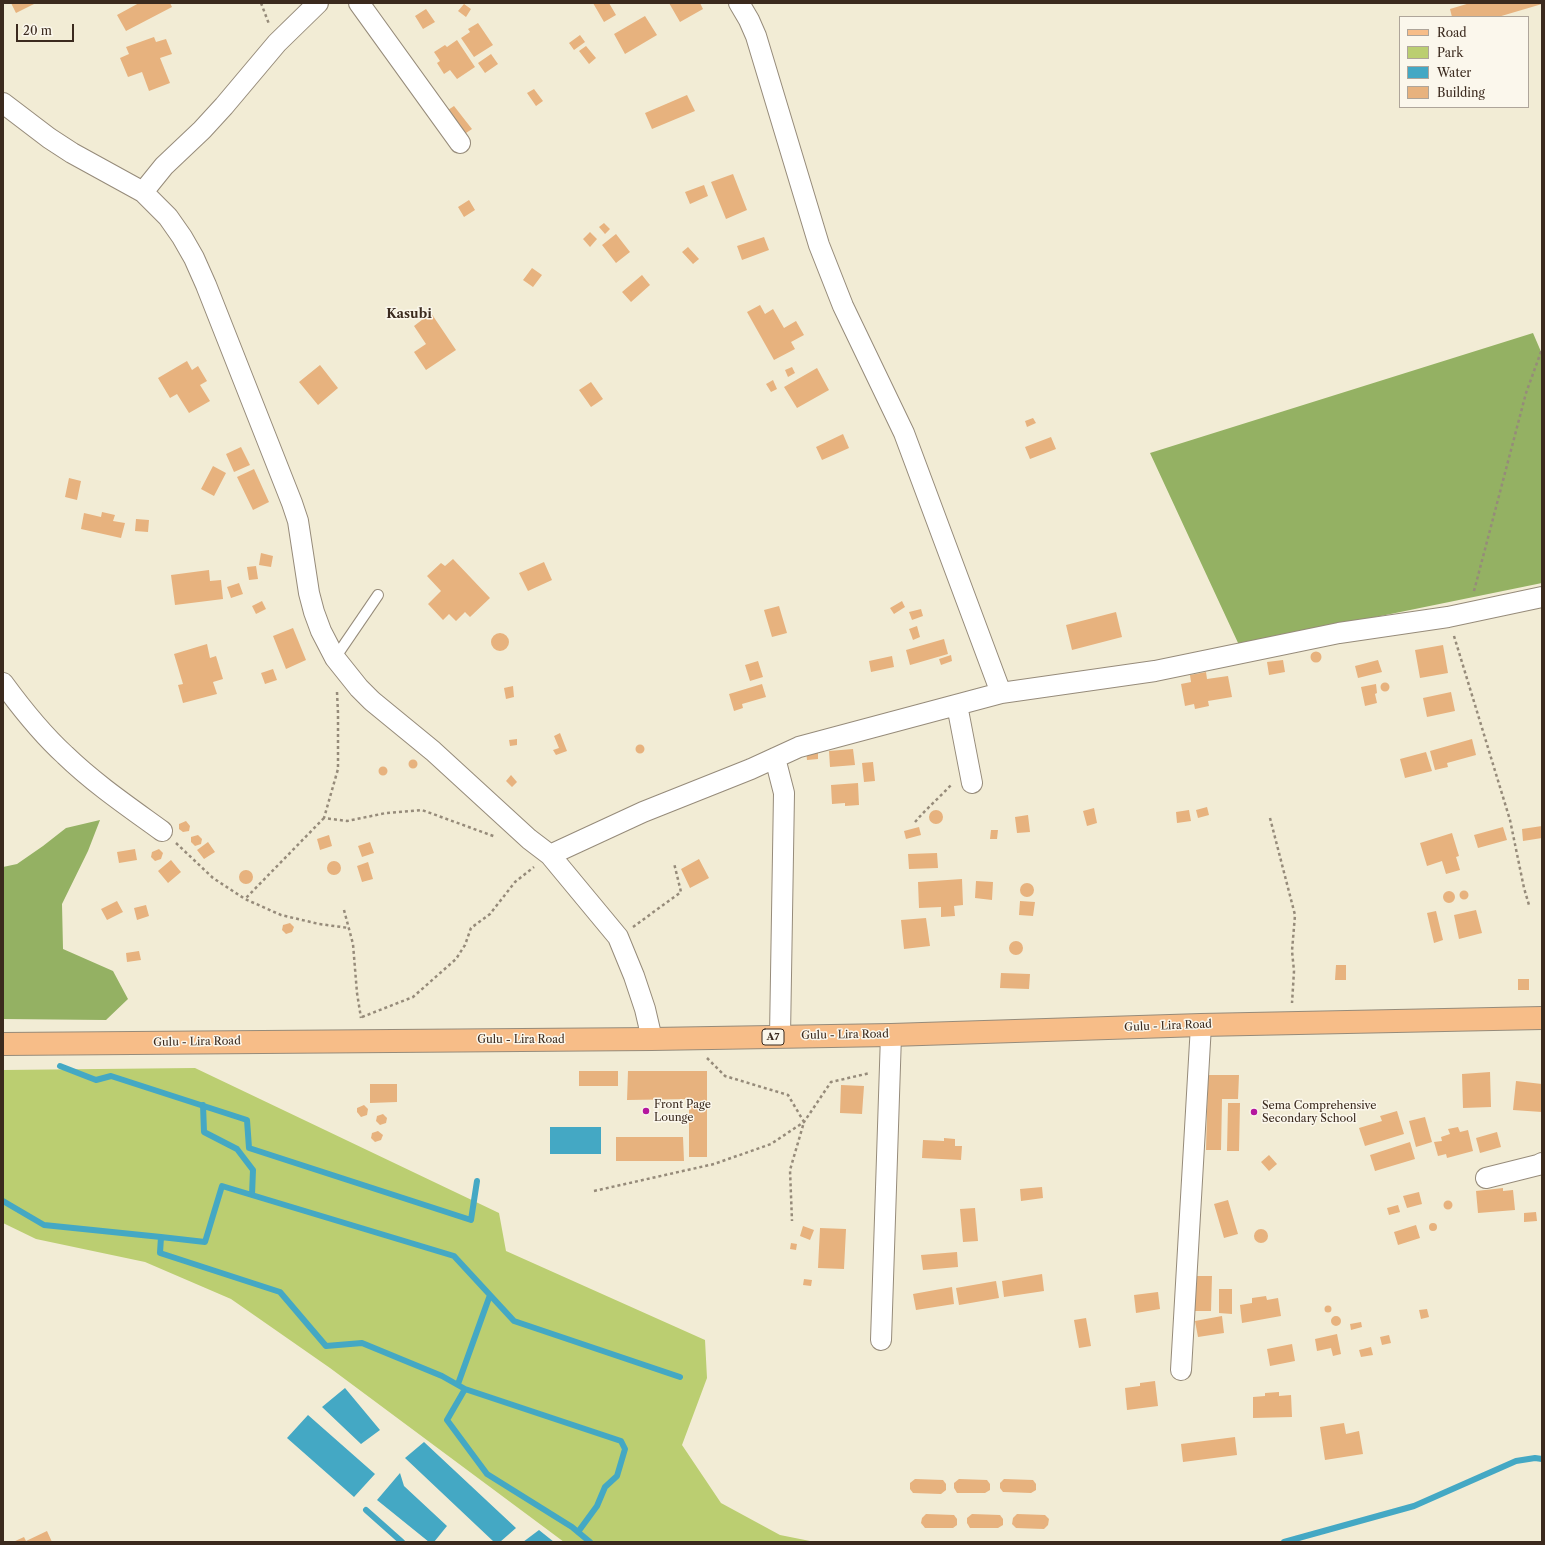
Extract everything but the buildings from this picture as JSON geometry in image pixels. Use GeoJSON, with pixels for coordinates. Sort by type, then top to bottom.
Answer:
{"type":"FeatureCollection","features":[{"type":"Feature","properties":{"kind":"main road","name":"Gulu - Lira Road"},"geometry":{"type":"LineString","coordinates":[[3,1044],[652,1039],[892,1035],[1201,1025],[1542,1018]]}},
{"type":"Feature","properties":{"kind":"street"},"geometry":{"type":"LineString","coordinates":[[143,192],[164,166],[202,130],[224,106],[277,43],[318,3]]}},
{"type":"Feature","properties":{"kind":"street"},"geometry":{"type":"LineString","coordinates":[[359,3],[460,143]]}},
{"type":"Feature","properties":{"kind":"street"},"geometry":{"type":"LineString","coordinates":[[739,3],[756,36],[819,245],[843,306],[904,433],[1001,693]]}},
{"type":"Feature","properties":{"kind":"street"},"geometry":{"type":"LineString","coordinates":[[3,103],[49,138],[72,153],[143,192],[168,217],[182,237],[206,284],[292,503],[298,521],[309,593],[314,612],[334,658],[372,701],[433,751],[529,839],[550,855],[618,937],[634,976],[645,1009],[652,1039]]}},
{"type":"Feature","properties":{"kind":"street"},"geometry":{"type":"LineString","coordinates":[[550,855],[643,812],[799,747],[1001,693],[1155,672],[1339,633],[1448,617],[1542,596]]}},
{"type":"Feature","properties":{"kind":"street"},"geometry":{"type":"LineString","coordinates":[[3,683],[22,709],[65,755],[107,791],[162,832]]}},
{"type":"Feature","properties":{"kind":"street"},"geometry":{"type":"LineString","coordinates":[[957,705],[972,783]]}},
{"type":"Feature","properties":{"kind":"street"},"geometry":{"type":"LineString","coordinates":[[775,758],[784,793],[780,1036]]}},
{"type":"Feature","properties":{"kind":"street"},"geometry":{"type":"LineString","coordinates":[[1181,1370],[1201,1025]]}},
{"type":"Feature","properties":{"kind":"street"},"geometry":{"type":"LineString","coordinates":[[881,1340],[892,1035]]}},
{"type":"Feature","properties":{"kind":"street"},"geometry":{"type":"LineString","coordinates":[[1486,1178],[1542,1163]]}},
{"type":"Feature","properties":{"kind":"lane"},"geometry":{"type":"LineString","coordinates":[[334,658],[378,595]]}},
{"type":"Feature","properties":{"kind":"path"},"geometry":{"type":"LineString","coordinates":[[1468,612],[1482,566],[1526,393],[1542,349]]}},
{"type":"Feature","properties":{"kind":"path"},"geometry":{"type":"LineString","coordinates":[[1448,617],[1510,820],[1529,905]]}},
{"type":"Feature","properties":{"kind":"path"},"geometry":{"type":"LineString","coordinates":[[245,899],[324,818],[338,769],[337,689]]}},
{"type":"Feature","properties":{"kind":"path"},"geometry":{"type":"LineString","coordinates":[[915,822],[958,777],[968,759]]}},
{"type":"Feature","properties":{"kind":"path"},"geometry":{"type":"LineString","coordinates":[[324,818],[347,821],[386,813],[422,810],[492,836],[514,839],[529,839]]}},
{"type":"Feature","properties":{"kind":"path"},"geometry":{"type":"LineString","coordinates":[[1270,818],[1295,915],[1292,997],[1294,1023]]}},
{"type":"Feature","properties":{"kind":"path"},"geometry":{"type":"LineString","coordinates":[[162,832],[213,878],[245,899],[281,915],[319,924],[349,928]]}},
{"type":"Feature","properties":{"kind":"path"},"geometry":{"type":"LineString","coordinates":[[355,1022],[362,1017],[412,997],[456,959],[465,945],[471,928],[490,914],[515,882],[550,855]]}},
{"type":"Feature","properties":{"kind":"path"},"geometry":{"type":"LineString","coordinates":[[618,937],[681,892],[674,862]]}},
{"type":"Feature","properties":{"kind":"path"},"geometry":{"type":"LineString","coordinates":[[344,910],[353,944],[357,994],[362,1017]]}},
{"type":"Feature","properties":{"kind":"path"},"geometry":{"type":"LineString","coordinates":[[687,1038],[725,1076],[788,1095],[804,1122]]}},
{"type":"Feature","properties":{"kind":"path"},"geometry":{"type":"LineString","coordinates":[[792,1221],[790,1170],[804,1122],[831,1082],[890,1068]]}},
{"type":"Feature","properties":{"kind":"path"},"geometry":{"type":"LineString","coordinates":[[594,1191],[714,1164],[771,1144],[804,1122]]}},
{"type":"Feature","properties":{"kind":"green space"},"geometry":{"type":"Polygon","coordinates":[[[1533,333],[1542,354],[1542,583],[1239,645],[1150,453],[1533,333]]]}},
{"type":"Feature","properties":{"kind":"green space"},"geometry":{"type":"Polygon","coordinates":[[[100,820],[88,851],[62,904],[63,949],[113,971],[128,999],[106,1020],[3,1019],[3,867],[17,864],[66,828],[100,820]]]}},
{"type":"Feature","properties":{"kind":"green space"},"geometry":{"type":"Polygon","coordinates":[[[195,1068],[499,1213],[506,1251],[705,1340],[707,1378],[682,1445],[721,1503],[780,1535],[815,1542],[564,1542],[330,1368],[231,1299],[145,1262],[36,1239],[3,1223],[3,1070],[195,1068]]]}},
{"type":"Feature","properties":{"kind":"water"},"geometry":{"type":"Polygon","coordinates":[[[550,1127],[601,1127],[601,1154],[550,1154],[550,1127]]]}},
{"type":"Feature","properties":{"kind":"water"},"geometry":{"type":"Polygon","coordinates":[[[345,1388],[380,1430],[361,1444],[322,1407],[345,1388]]]}},
{"type":"Feature","properties":{"kind":"water"},"geometry":{"type":"Polygon","coordinates":[[[308,1415],[375,1474],[354,1497],[287,1438],[308,1415]]]}},
{"type":"Feature","properties":{"kind":"water"},"geometry":{"type":"Polygon","coordinates":[[[424,1442],[516,1528],[500,1542],[494,1542],[405,1458],[424,1442]]]}},
{"type":"Feature","properties":{"kind":"water"},"geometry":{"type":"Polygon","coordinates":[[[400,1473],[404,1486],[447,1526],[434,1542],[429,1542],[377,1500],[400,1473]]]}},
{"type":"Feature","properties":{"kind":"water"},"geometry":{"type":"Polygon","coordinates":[[[539,1530],[554,1542],[523,1542],[539,1530]]]}},
{"type":"Feature","properties":{"kind":"waterway"},"geometry":{"type":"LineString","coordinates":[[60,1066],[96,1080],[111,1076],[247,1120],[249,1148],[471,1220],[477,1181]]}},
{"type":"Feature","properties":{"kind":"waterway"},"geometry":{"type":"LineString","coordinates":[[203,1105],[204,1132],[237,1149],[253,1170],[252,1195]]}},
{"type":"Feature","properties":{"kind":"waterway"},"geometry":{"type":"LineString","coordinates":[[161,1237],[205,1242],[222,1186],[454,1256],[514,1321],[680,1377]]}},
{"type":"Feature","properties":{"kind":"waterway"},"geometry":{"type":"LineString","coordinates":[[3,1201],[44,1225],[161,1237],[160,1253],[280,1292],[326,1346],[362,1343],[442,1376],[465,1389],[447,1420],[487,1474],[572,1527],[590,1542]]}},
{"type":"Feature","properties":{"kind":"waterway"},"geometry":{"type":"LineString","coordinates":[[458,1384],[490,1295]]}},
{"type":"Feature","properties":{"kind":"waterway"},"geometry":{"type":"LineString","coordinates":[[465,1389],[621,1441],[625,1449],[617,1476],[605,1487],[597,1506],[578,1532]]}},
{"type":"Feature","properties":{"kind":"waterway"},"geometry":{"type":"LineString","coordinates":[[1284,1542],[1414,1506],[1516,1461],[1535,1458],[1542,1459]]}},
{"type":"Feature","properties":{"kind":"waterway"},"geometry":{"type":"LineString","coordinates":[[366,1510],[402,1542]]}},
{"type":"Feature","properties":{"kind":"place","name":"Front Page Lounge"},"geometry":{"type":"Point","coordinates":[646,1111]}},
{"type":"Feature","properties":{"kind":"place","name":"Sema Comprehensive Secondary School"},"geometry":{"type":"Point","coordinates":[1254,1112]}},
{"type":"Feature","properties":{"kind":"district","name":"Kasubi"},"geometry":{"type":"Point","coordinates":[409,314]}}]}
